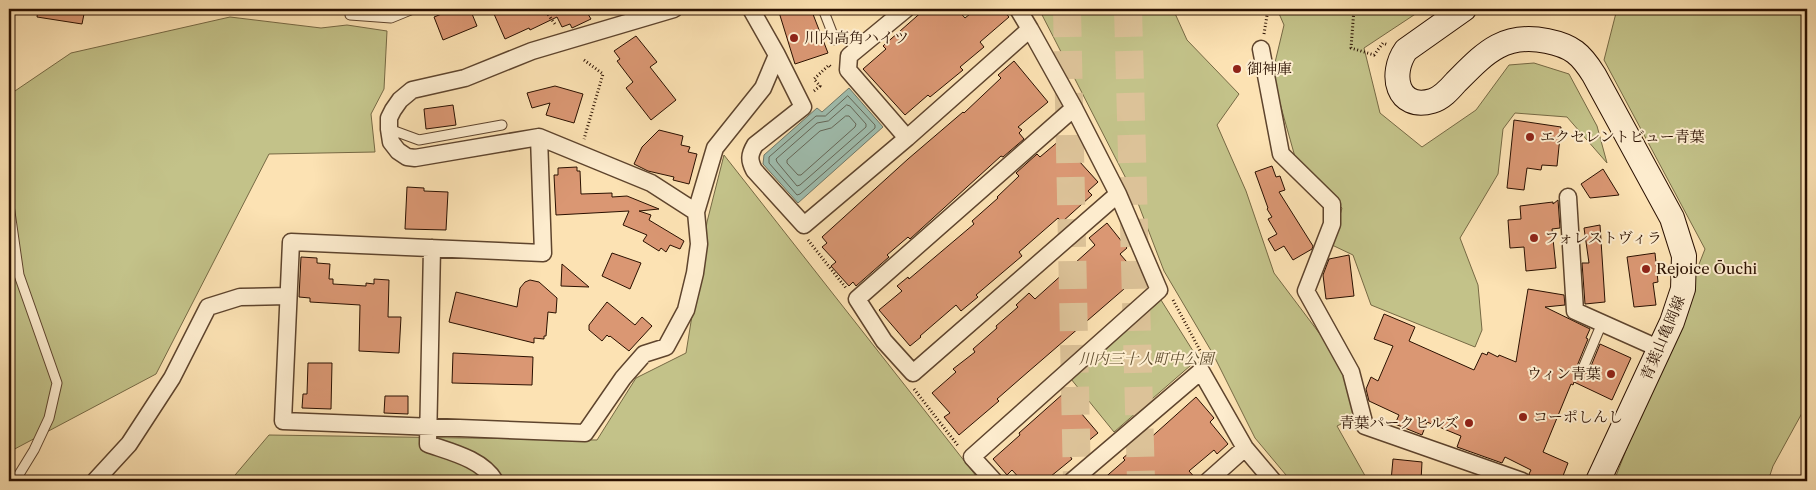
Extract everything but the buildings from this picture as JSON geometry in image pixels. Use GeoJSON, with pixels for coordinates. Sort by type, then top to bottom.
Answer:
{"type":"FeatureCollection","features":[{"type":"Feature","properties":{"kind":"street"},"geometry":{"type":"LineString","coordinates":[[674,9],[532,51],[466,78],[412,90],[400,100],[393,110],[389,129],[391,142],[398,151],[407,157],[415,158],[539,137],[652,183],[696,212]]}},
{"type":"Feature","properties":{"kind":"street"},"geometry":{"type":"LineString","coordinates":[[751,9],[803,106],[755,146],[750,152],[750,161],[754,170],[804,225],[907,138],[1030,29]]}},
{"type":"Feature","properties":{"kind":"street"},"geometry":{"type":"LineString","coordinates":[[906,9],[850,56],[848,70],[907,138]]}},
{"type":"Feature","properties":{"kind":"street"},"geometry":{"type":"LineString","coordinates":[[994,481],[972,457],[1159,290],[1118,194],[1074,108],[1018,9]]}},
{"type":"Feature","properties":{"kind":"street","name":"青葉山亀岡線"},"geometry":{"type":"LineString","coordinates":[[1464,9],[1406,50],[1398,66],[1396,79],[1399,88],[1405,96],[1420,102],[1441,97],[1478,60],[1497,45],[1516,40],[1536,39],[1556,43],[1574,50],[1586,62],[1672,218],[1684,256],[1683,288],[1672,322],[1598,481]]}},
{"type":"Feature","properties":{"kind":"street"},"geometry":{"type":"LineString","coordinates":[[1261,49],[1281,154],[1332,204],[1332,224],[1306,291],[1351,372],[1365,426],[1522,481]]}},
{"type":"Feature","properties":{"kind":"street"},"geometry":{"type":"LineString","coordinates":[[539,137],[543,253],[291,242],[283,421],[429,428],[585,432],[623,378],[644,354],[666,347],[686,310],[695,274],[699,244],[696,212],[715,148],[763,88],[777,55]]}},
{"type":"Feature","properties":{"kind":"street"},"geometry":{"type":"LineString","coordinates":[[1074,108],[858,299],[884,341],[913,373],[1118,194]]}},
{"type":"Feature","properties":{"kind":"street"},"geometry":{"type":"LineString","coordinates":[[1568,197],[1575,311],[1660,349]]}},
{"type":"Feature","properties":{"kind":"street"},"geometry":{"type":"LineString","coordinates":[[432,248],[428,444],[470,459],[492,476],[495,481]]}},
{"type":"Feature","properties":{"kind":"street"},"geometry":{"type":"LineString","coordinates":[[95,481],[135,436],[172,378],[208,307],[240,297],[288,296]]}},
{"type":"Feature","properties":{"kind":"street"},"geometry":{"type":"LineString","coordinates":[[1072,481],[1201,371],[1245,448],[1273,481]]}},
{"type":"Feature","properties":{"kind":"street"},"geometry":{"type":"LineString","coordinates":[[1208,481],[1245,448]]}},
{"type":"Feature","properties":{"kind":"lane"},"geometry":{"type":"LineString","coordinates":[[350,15],[391,18],[413,9]]}},
{"type":"Feature","properties":{"kind":"lane"},"geometry":{"type":"LineString","coordinates":[[823,9],[835,40]]}},
{"type":"Feature","properties":{"kind":"lane"},"geometry":{"type":"LineString","coordinates":[[389,129],[419,140],[502,125]]}},
{"type":"Feature","properties":{"kind":"lane"},"geometry":{"type":"LineString","coordinates":[[9,205],[19,275],[56,383],[49,418],[34,450],[14,481]]}},
{"type":"Feature","properties":{"kind":"lane"},"geometry":{"type":"LineString","coordinates":[[1582,368],[1602,323]]}},
{"type":"Feature","properties":{"kind":"path"},"geometry":{"type":"LineString","coordinates":[[544,9],[555,24]]}},
{"type":"Feature","properties":{"kind":"path"},"geometry":{"type":"LineString","coordinates":[[1261,49],[1268,9]]}},
{"type":"Feature","properties":{"kind":"path"},"geometry":{"type":"LineString","coordinates":[[1354,9],[1351,48],[1374,55],[1384,43],[1392,46]]}},
{"type":"Feature","properties":{"kind":"path"},"geometry":{"type":"LineString","coordinates":[[575,139],[584,142],[603,74],[584,60]]}},
{"type":"Feature","properties":{"kind":"path"},"geometry":{"type":"LineString","coordinates":[[817,88],[820,86],[814,79],[829,65],[832,68]]}},
{"type":"Feature","properties":{"kind":"path"},"geometry":{"type":"LineString","coordinates":[[808,240],[838,280]]}},
{"type":"Feature","properties":{"kind":"path"},"geometry":{"type":"LineString","coordinates":[[1178,308],[1196,343]]}},
{"type":"Feature","properties":{"kind":"path"},"geometry":{"type":"LineString","coordinates":[[914,389],[960,448],[972,457]]}},
{"type":"Feature","properties":{"kind":"green space"},"geometry":{"type":"Polygon","coordinates":[[[1039,9],[1173,9],[1187,40],[1239,94],[1217,125],[1246,191],[1274,273],[1341,362],[1355,417],[1337,426],[1368,481],[1291,481],[1255,438],[1213,354],[1164,271],[1136,198],[1039,9]]]}},
{"type":"Feature","properties":{"kind":"green space"},"geometry":{"type":"Polygon","coordinates":[[[1277,9],[1423,9],[1364,48],[1380,113],[1422,147],[1476,110],[1509,65],[1534,63],[1569,74],[1597,126],[1607,163],[1567,117],[1515,113],[1503,129],[1498,174],[1460,238],[1478,285],[1482,330],[1475,347],[1371,305],[1353,255],[1332,245],[1342,208],[1297,164],[1272,75],[1284,25],[1277,9]]]}},
{"type":"Feature","properties":{"kind":"green space"},"geometry":{"type":"Polygon","coordinates":[[[1617,9],[1807,9],[1807,404],[1773,466],[1768,481],[1614,481],[1705,249],[1604,60],[1617,9]]]}},
{"type":"Feature","properties":{"kind":"green space"},"geometry":{"type":"Polygon","coordinates":[[[230,17],[321,28],[347,25],[387,31],[384,89],[371,114],[375,152],[269,154],[156,374],[9,452],[9,95],[71,53],[230,17]]]}},
{"type":"Feature","properties":{"kind":"green space"},"geometry":{"type":"Polygon","coordinates":[[[724,155],[980,481],[230,481],[269,435],[597,440],[636,378],[686,353],[707,222],[724,155]]]}},
{"type":"Feature","properties":{"kind":"green space","name":"川内三十人町中公園"},"geometry":{"type":"Polygon","coordinates":[[[1161,300],[1198,359],[1114,432],[1071,379],[1161,300]]]}},
{"type":"Feature","properties":{"kind":"water"},"geometry":{"type":"Polygon","coordinates":[[[849,88],[883,127],[798,203],[763,164],[764,155],[817,108],[822,112],[849,88]]]}},
{"type":"Feature","properties":{"kind":"tunnel"},"geometry":{"type":"LineString","coordinates":[[1067,9],[1077,481]]}},
{"type":"Feature","properties":{"kind":"tunnel"},"geometry":{"type":"LineString","coordinates":[[1128,9],[1141,481]]}},
{"type":"Feature","properties":{"kind":"place","name":"川内高角ハイツ"},"geometry":{"type":"Point","coordinates":[794,38]}},
{"type":"Feature","properties":{"kind":"place","name":"御神庫"},"geometry":{"type":"Point","coordinates":[1237,69]}},
{"type":"Feature","properties":{"kind":"place","name":"エクセレントビュー青葉"},"geometry":{"type":"Point","coordinates":[1530,137]}},
{"type":"Feature","properties":{"kind":"place","name":"フォレストヴィラ"},"geometry":{"type":"Point","coordinates":[1534,238]}},
{"type":"Feature","properties":{"kind":"place","name":"Rejoice Ōuchi"},"geometry":{"type":"Point","coordinates":[1646,269]}},
{"type":"Feature","properties":{"kind":"place","name":"ウィン青葉"},"geometry":{"type":"Point","coordinates":[1611,374]}},
{"type":"Feature","properties":{"kind":"place","name":"コーポしんし"},"geometry":{"type":"Point","coordinates":[1523,417]}},
{"type":"Feature","properties":{"kind":"place","name":"青葉パークヒルズ"},"geometry":{"type":"Point","coordinates":[1469,423]}}]}
